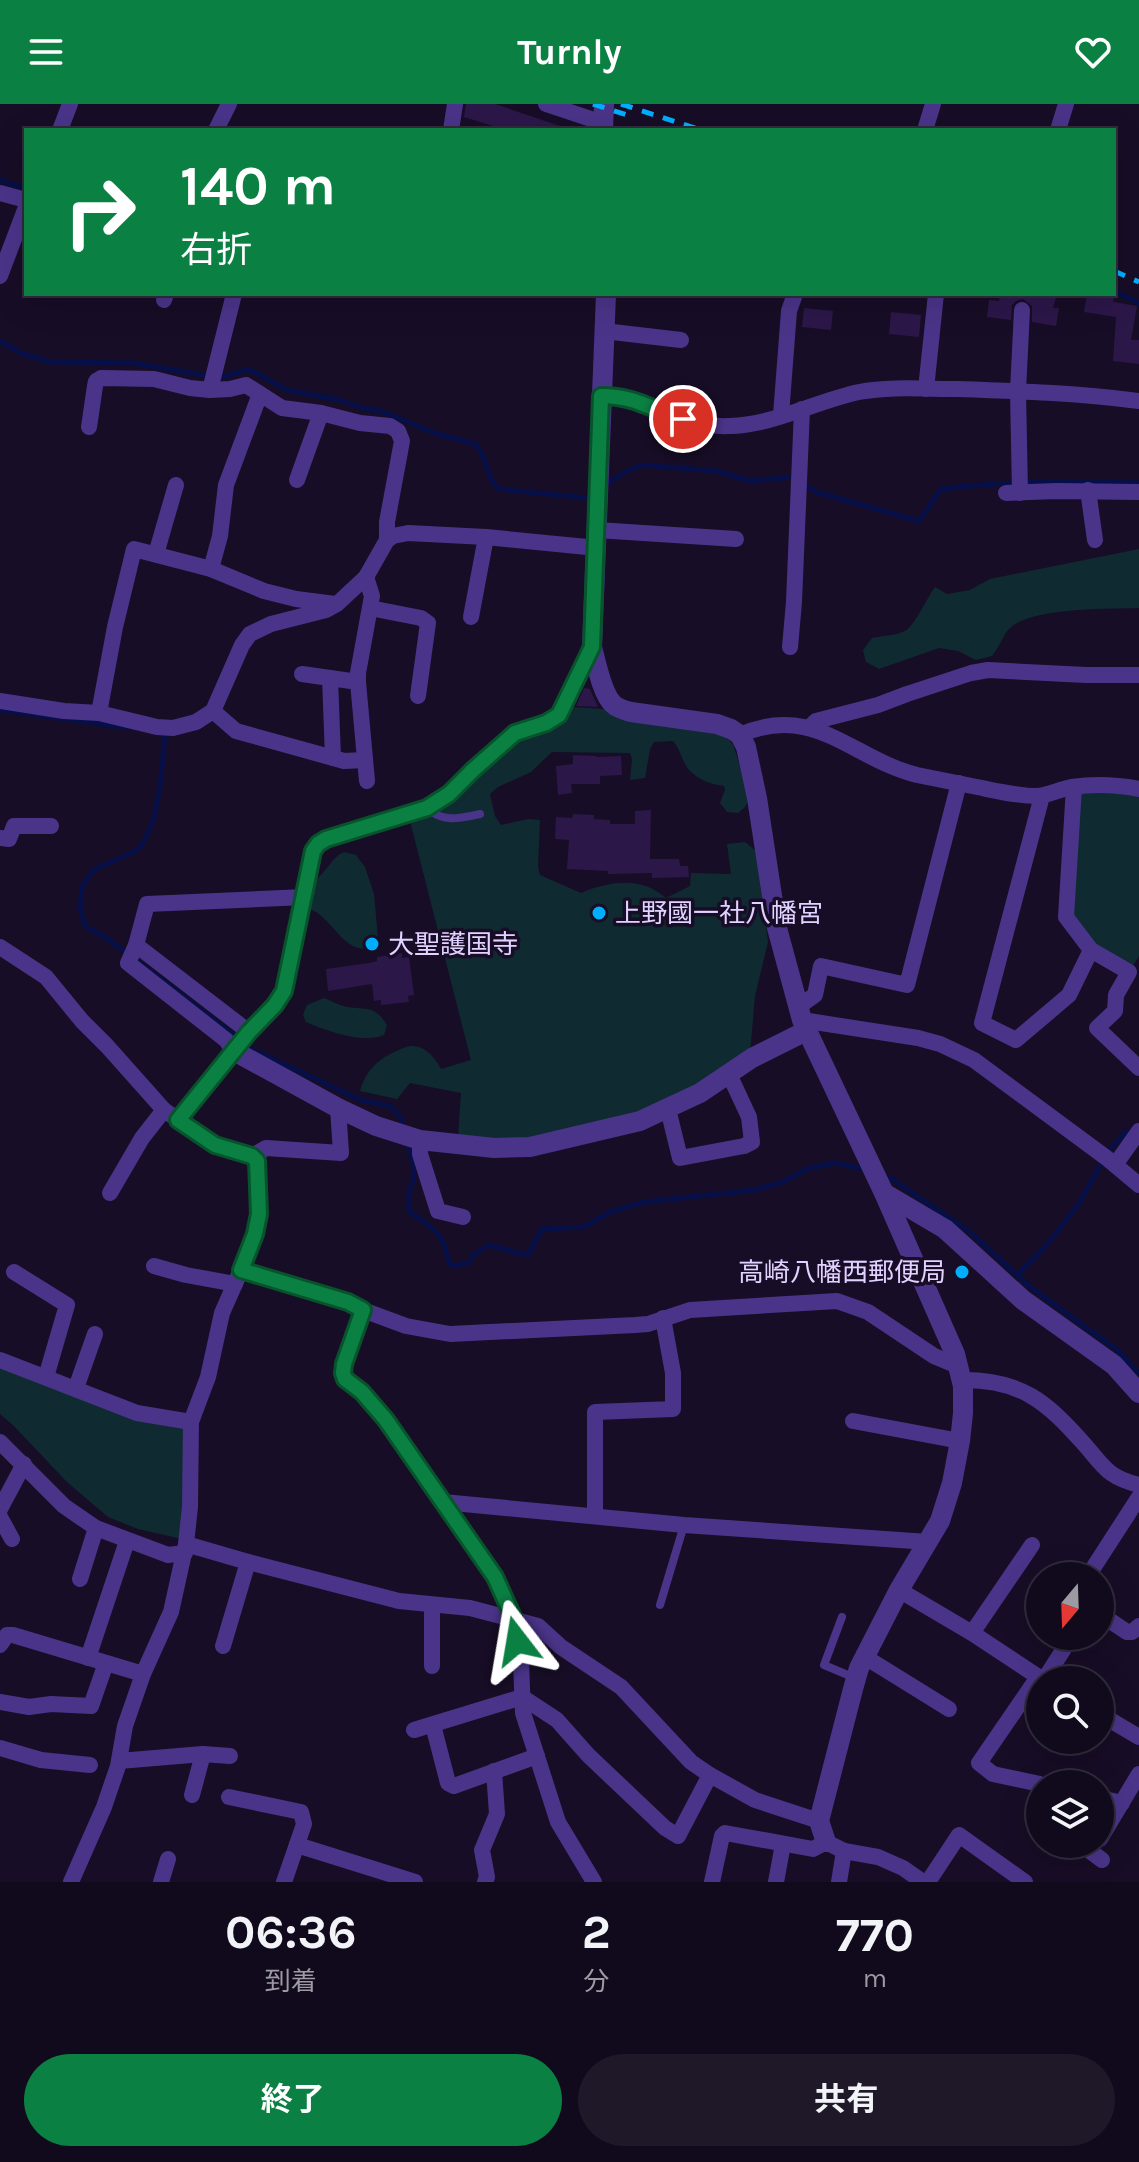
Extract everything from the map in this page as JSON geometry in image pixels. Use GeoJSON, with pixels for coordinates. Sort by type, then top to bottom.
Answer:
{"type":"FeatureCollection","features":[{"type":"Feature","properties":{"kind":"street"},"geometry":{"type":"LineString","coordinates":[[61,128],[70,104]]}},
{"type":"Feature","properties":{"kind":"street"},"geometry":{"type":"LineString","coordinates":[[217,128],[229,104]]}},
{"type":"Feature","properties":{"kind":"street"},"geometry":{"type":"LineString","coordinates":[[451,128],[455,104]]}},
{"type":"Feature","properties":{"kind":"street"},"geometry":{"type":"LineString","coordinates":[[546,104],[603,119]]}},
{"type":"Feature","properties":{"kind":"street"},"geometry":{"type":"LineString","coordinates":[[926,128],[933,104]]}},
{"type":"Feature","properties":{"kind":"street"},"geometry":{"type":"LineString","coordinates":[[1059,128],[1066,104]]}},
{"type":"Feature","properties":{"kind":"street"},"geometry":{"type":"LineString","coordinates":[[0,193],[24,199]]}},
{"type":"Feature","properties":{"kind":"street"},"geometry":{"type":"LineString","coordinates":[[0,276],[24,212]]}},
{"type":"Feature","properties":{"kind":"street"},"geometry":{"type":"LineString","coordinates":[[210,390],[234,296]]}},
{"type":"Feature","properties":{"kind":"street"},"geometry":{"type":"LineString","coordinates":[[606,296],[592,647],[610,702],[631,712],[717,724],[740,735],[746,747],[757,798],[777,928],[802,1019],[884,1193],[955,1354],[960,1373],[963,1413],[952,1483],[940,1521],[899,1590],[856,1678],[819,1821]]}},
{"type":"Feature","properties":{"kind":"street"},"geometry":{"type":"LineString","coordinates":[[781,415],[789,311],[794,296]]}},
{"type":"Feature","properties":{"kind":"street"},"geometry":{"type":"LineString","coordinates":[[926,389],[936,296]]}},
{"type":"Feature","properties":{"kind":"street"},"geometry":{"type":"LineString","coordinates":[[1022,310],[1013,493],[1088,490],[1139,492]]}},
{"type":"Feature","properties":{"kind":"street"},"geometry":{"type":"LineString","coordinates":[[604,331],[681,340]]}},
{"type":"Feature","properties":{"kind":"street"},"geometry":{"type":"LineString","coordinates":[[89,427],[96,381],[101,378],[154,379],[210,390],[246,385],[282,408],[390,426],[402,441],[387,522],[387,540]]}},
{"type":"Feature","properties":{"kind":"street"},"geometry":{"type":"LineString","coordinates":[[601,396],[619,396],[644,402],[666,414],[701,425],[726,427],[742,426],[860,392],[926,389],[1018,391],[1139,401]]}},
{"type":"Feature","properties":{"kind":"street"},"geometry":{"type":"LineString","coordinates":[[211,569],[220,536],[226,485],[260,394]]}},
{"type":"Feature","properties":{"kind":"street"},"geometry":{"type":"LineString","coordinates":[[790,647],[802,409]]}},
{"type":"Feature","properties":{"kind":"street"},"geometry":{"type":"LineString","coordinates":[[297,480],[321,413]]}},
{"type":"Feature","properties":{"kind":"street"},"geometry":{"type":"LineString","coordinates":[[156,554],[176,485]]}},
{"type":"Feature","properties":{"kind":"street"},"geometry":{"type":"LineString","coordinates":[[1088,490],[1095,540]]}},
{"type":"Feature","properties":{"kind":"street"},"geometry":{"type":"LineString","coordinates":[[0,701],[99,713],[157,727],[173,728],[196,722],[213,711],[242,645],[250,634],[271,624],[326,610],[337,604],[366,577],[387,540],[393,536],[408,533],[486,537],[736,539]]}},
{"type":"Feature","properties":{"kind":"street"},"geometry":{"type":"LineString","coordinates":[[471,617],[486,537]]}},
{"type":"Feature","properties":{"kind":"street"},"geometry":{"type":"LineString","coordinates":[[99,713],[134,549],[211,569],[264,591],[337,604]]}},
{"type":"Feature","properties":{"kind":"street"},"geometry":{"type":"LineString","coordinates":[[366,577],[372,596],[358,682],[367,781]]}},
{"type":"Feature","properties":{"kind":"street"},"geometry":{"type":"LineString","coordinates":[[370,608],[421,618],[428,623],[418,696]]}},
{"type":"Feature","properties":{"kind":"street"},"geometry":{"type":"LineString","coordinates":[[178,1120],[284,991],[313,851],[318,844],[427,808],[449,794],[515,733],[546,723],[559,715],[592,647]]}},
{"type":"Feature","properties":{"kind":"street"},"geometry":{"type":"LineString","coordinates":[[810,727],[816,721],[988,670],[1139,675]]}},
{"type":"Feature","properties":{"kind":"street"},"geometry":{"type":"LineString","coordinates":[[302,674],[358,682]]}},
{"type":"Feature","properties":{"kind":"street"},"geometry":{"type":"LineString","coordinates":[[330,678],[333,758]]}},
{"type":"Feature","properties":{"kind":"street"},"geometry":{"type":"LineString","coordinates":[[213,711],[236,731],[344,761],[365,760]]}},
{"type":"Feature","properties":{"kind":"street"},"geometry":{"type":"LineString","coordinates":[[740,735],[755,728],[777,725],[810,727],[891,767],[1012,794],[1042,796],[1074,787],[1139,789]]}},
{"type":"Feature","properties":{"kind":"street"},"geometry":{"type":"LineString","coordinates":[[305,897],[147,904],[128,963],[226,1040],[234,1051],[376,1126],[420,1140],[494,1148],[530,1147],[640,1121],[700,1093],[802,1019],[815,995],[821,966],[907,985],[959,783]]}},
{"type":"Feature","properties":{"kind":"street"},"geometry":{"type":"LineString","coordinates":[[1074,787],[1066,917],[1091,950],[1129,972],[1116,995],[1115,1011],[1097,1028],[1139,1068]]}},
{"type":"Feature","properties":{"kind":"street"},"geometry":{"type":"LineString","coordinates":[[1042,796],[982,1023],[1016,1040],[1069,995],[1091,950]]}},
{"type":"Feature","properties":{"kind":"street"},"geometry":{"type":"LineString","coordinates":[[0,838],[9,839],[14,826],[51,826]]}},
{"type":"Feature","properties":{"kind":"street"},"geometry":{"type":"LineString","coordinates":[[136,945],[249,1032]]}},
{"type":"Feature","properties":{"kind":"street"},"geometry":{"type":"LineString","coordinates":[[0,947],[46,977],[164,1110],[215,1145],[252,1156],[257,1161],[259,1214],[255,1234],[222,1313],[208,1377],[191,1422],[186,1548],[171,1612],[143,1674],[125,1726],[119,1761],[104,1807],[74,1881]]}},
{"type":"Feature","properties":{"kind":"street"},"geometry":{"type":"LineString","coordinates":[[802,1019],[903,1035],[940,1044],[974,1060],[1139,1185]]}},
{"type":"Feature","properties":{"kind":"street"},"geometry":{"type":"LineString","coordinates":[[668,1109],[680,1158],[752,1142],[749,1117],[729,1074]]}},
{"type":"Feature","properties":{"kind":"street"},"geometry":{"type":"LineString","coordinates":[[252,1156],[266,1148],[341,1153],[338,1108]]}},
{"type":"Feature","properties":{"kind":"street"},"geometry":{"type":"LineString","coordinates":[[110,1193],[142,1138],[164,1110]]}},
{"type":"Feature","properties":{"kind":"street"},"geometry":{"type":"LineString","coordinates":[[1115,1165],[1139,1131]]}},
{"type":"Feature","properties":{"kind":"street"},"geometry":{"type":"LineString","coordinates":[[420,1140],[420,1154],[438,1211],[463,1217]]}},
{"type":"Feature","properties":{"kind":"street"},"geometry":{"type":"LineString","coordinates":[[884,1193],[945,1229],[1023,1300],[1114,1365],[1139,1393]]}},
{"type":"Feature","properties":{"kind":"street"},"geometry":{"type":"LineString","coordinates":[[154,1266],[186,1275],[238,1277],[348,1302],[406,1326],[450,1334],[648,1324],[690,1310],[837,1301],[868,1312],[960,1373],[997,1382],[1039,1399],[1064,1421],[1113,1477],[1139,1485]]}},
{"type":"Feature","properties":{"kind":"street"},"geometry":{"type":"LineString","coordinates":[[14,1272],[67,1305],[46,1377]]}},
{"type":"Feature","properties":{"kind":"street"},"geometry":{"type":"LineString","coordinates":[[363,1310],[343,1373],[345,1379],[362,1392],[386,1420],[495,1577],[514,1619],[521,1662],[523,1713],[558,1822],[594,1882]]}},
{"type":"Feature","properties":{"kind":"street"},"geometry":{"type":"LineString","coordinates":[[595,1516],[595,1412],[673,1409],[673,1373],[663,1318]]}},
{"type":"Feature","properties":{"kind":"street"},"geometry":{"type":"LineString","coordinates":[[76,1388],[95,1334]]}},
{"type":"Feature","properties":{"kind":"street"},"geometry":{"type":"LineString","coordinates":[[0,1360],[137,1413],[191,1422]]}},
{"type":"Feature","properties":{"kind":"street"},"geometry":{"type":"LineString","coordinates":[[853,1421],[960,1441]]}},
{"type":"Feature","properties":{"kind":"street"},"geometry":{"type":"LineString","coordinates":[[0,1442],[64,1506],[96,1528],[127,1541],[168,1555],[186,1548],[399,1601],[470,1608],[538,1626],[561,1647],[621,1687],[691,1762],[755,1800],[819,1821],[835,1846],[839,1882]]}},
{"type":"Feature","properties":{"kind":"street"},"geometry":{"type":"LineString","coordinates":[[0,1509],[24,1464]]}},
{"type":"Feature","properties":{"kind":"street"},"geometry":{"type":"LineString","coordinates":[[1097,1562],[1139,1497]]}},
{"type":"Feature","properties":{"kind":"street"},"geometry":{"type":"LineString","coordinates":[[443,1502],[684,1525],[928,1542]]}},
{"type":"Feature","properties":{"kind":"street"},"geometry":{"type":"LineString","coordinates":[[0,1517],[12,1539]]}},
{"type":"Feature","properties":{"kind":"street"},"geometry":{"type":"LineString","coordinates":[[80,1579],[96,1528]]}},
{"type":"Feature","properties":{"kind":"street"},"geometry":{"type":"LineString","coordinates":[[88,1658],[127,1541]]}},
{"type":"Feature","properties":{"kind":"street"},"geometry":{"type":"LineString","coordinates":[[972,1633],[1032,1545]]}},
{"type":"Feature","properties":{"kind":"street"},"geometry":{"type":"LineString","coordinates":[[223,1646],[248,1562]]}},
{"type":"Feature","properties":{"kind":"street"},"geometry":{"type":"LineString","coordinates":[[899,1590],[1026,1668]]}},
{"type":"Feature","properties":{"kind":"street"},"geometry":{"type":"LineString","coordinates":[[432,1606],[432,1666]]}},
{"type":"Feature","properties":{"kind":"street"},"geometry":{"type":"LineString","coordinates":[[1114,1623],[1127,1632],[1139,1626]]}},
{"type":"Feature","properties":{"kind":"street"},"geometry":{"type":"LineString","coordinates":[[0,1645],[7,1635],[13,1635],[143,1674]]}},
{"type":"Feature","properties":{"kind":"street"},"geometry":{"type":"LineString","coordinates":[[865,1657],[949,1709]]}},
{"type":"Feature","properties":{"kind":"street"},"geometry":{"type":"LineString","coordinates":[[0,1702],[29,1707],[51,1704],[91,1706],[106,1663]]}},
{"type":"Feature","properties":{"kind":"street"},"geometry":{"type":"LineString","coordinates":[[414,1730],[522,1697]]}},
{"type":"Feature","properties":{"kind":"street"},"geometry":{"type":"LineString","coordinates":[[522,1697],[557,1720],[588,1755],[665,1828],[678,1836],[710,1775]]}},
{"type":"Feature","properties":{"kind":"street"},"geometry":{"type":"LineString","coordinates":[[1026,1700],[979,1763],[993,1774],[1026,1781]]}},
{"type":"Feature","properties":{"kind":"street"},"geometry":{"type":"LineString","coordinates":[[1114,1722],[1139,1737]]}},
{"type":"Feature","properties":{"kind":"street"},"geometry":{"type":"LineString","coordinates":[[433,1725],[448,1783],[454,1786],[537,1756]]}},
{"type":"Feature","properties":{"kind":"street"},"geometry":{"type":"LineString","coordinates":[[0,1748],[41,1760],[90,1765]]}},
{"type":"Feature","properties":{"kind":"street"},"geometry":{"type":"LineString","coordinates":[[119,1761],[203,1754],[230,1756]]}},
{"type":"Feature","properties":{"kind":"street"},"geometry":{"type":"LineString","coordinates":[[192,1795],[203,1754]]}},
{"type":"Feature","properties":{"kind":"street"},"geometry":{"type":"LineString","coordinates":[[485,1882],[487,1877],[482,1850],[497,1814],[494,1771]]}},
{"type":"Feature","properties":{"kind":"street"},"geometry":{"type":"LineString","coordinates":[[1114,1816],[1139,1774]]}},
{"type":"Feature","properties":{"kind":"street"},"geometry":{"type":"LineString","coordinates":[[229,1797],[301,1812],[304,1824],[284,1882]]}},
{"type":"Feature","properties":{"kind":"street"},"geometry":{"type":"LineString","coordinates":[[1114,1801],[1122,1803]]}},
{"type":"Feature","properties":{"kind":"street"},"geometry":{"type":"LineString","coordinates":[[712,1882],[725,1833],[813,1849],[835,1846],[878,1857],[901,1875],[926,1882],[959,1835],[1025,1882]]}},
{"type":"Feature","properties":{"kind":"street"},"geometry":{"type":"LineString","coordinates":[[776,1882],[783,1844]]}},
{"type":"Feature","properties":{"kind":"street"},"geometry":{"type":"LineString","coordinates":[[297,1845],[415,1882]]}},
{"type":"Feature","properties":{"kind":"street"},"geometry":{"type":"LineString","coordinates":[[161,1882],[168,1859]]}},
{"type":"Feature","properties":{"kind":"lane"},"geometry":{"type":"LineString","coordinates":[[427,808],[447,819],[480,814]]}},
{"type":"Feature","properties":{"kind":"lane"},"geometry":{"type":"LineString","coordinates":[[660,1605],[684,1525]]}},
{"type":"Feature","properties":{"kind":"lane"},"geometry":{"type":"LineString","coordinates":[[842,1617],[824,1665],[856,1678]]}},
{"type":"Feature","properties":{"kind":"green space"},"geometry":{"type":"Polygon","coordinates":[[[1139,549],[1139,608],[1070,611],[1034,617],[1009,629],[992,656],[976,660],[958,651],[939,648],[879,669],[866,662],[863,650],[872,638],[898,634],[909,628],[935,587],[947,594],[970,590],[990,579],[1139,549]]]}},
{"type":"Feature","properties":{"kind":"green space","name":"上野國一社八幡宮"},"geometry":{"type":"Polygon","coordinates":[[[572,707],[604,709],[714,733],[726,737],[733,744],[750,799],[738,813],[727,812],[720,803],[724,786],[707,782],[692,773],[673,741],[654,742],[645,778],[630,780],[630,753],[552,752],[531,772],[490,794],[495,816],[501,825],[528,819],[540,820],[540,875],[581,893],[625,883],[646,886],[666,898],[690,886],[691,873],[731,874],[727,844],[745,842],[757,852],[768,942],[755,996],[750,1054],[666,1104],[529,1140],[458,1137],[461,1093],[410,1083],[397,1099],[360,1091],[374,1066],[406,1047],[426,1050],[441,1069],[471,1060],[410,821],[441,810],[514,743],[561,718],[572,707]]]}},
{"type":"Feature","properties":{"kind":"green space"},"geometry":{"type":"Polygon","coordinates":[[[1074,787],[1139,789],[1139,956],[1129,972],[1091,950],[1066,917],[1074,787]]]}},
{"type":"Feature","properties":{"kind":"green space"},"geometry":{"type":"Polygon","coordinates":[[[344,852],[356,855],[365,867],[374,894],[378,938],[372,948],[353,946],[325,919],[309,909],[314,881],[344,852]]]}},
{"type":"Feature","properties":{"kind":"green space"},"geometry":{"type":"Polygon","coordinates":[[[324,998],[375,1012],[387,1025],[384,1035],[356,1037],[306,1022],[303,1015],[307,1005],[324,998]]]}},
{"type":"Feature","properties":{"kind":"green space"},"geometry":{"type":"Polygon","coordinates":[[[0,1363],[186,1427],[182,1539],[138,1529],[108,1517],[67,1482],[0,1414],[0,1363]]]}},
{"type":"Feature","properties":{"kind":"building"},"geometry":{"type":"Polygon","coordinates":[[[466,104],[495,104],[563,128],[500,128],[464,117],[466,104]]]}},
{"type":"Feature","properties":{"kind":"building"},"geometry":{"type":"Polygon","coordinates":[[[1000,296],[1056,296],[1053,308],[1059,308],[1056,326],[1032,322],[1032,306],[1023,299],[1012,305],[1011,320],[987,317],[989,300],[999,301],[1000,296]]]}},
{"type":"Feature","properties":{"kind":"building"},"geometry":{"type":"Polygon","coordinates":[[[1087,296],[1114,296],[1113,302],[1137,306],[1131,340],[1139,340],[1139,364],[1113,361],[1116,317],[1084,312],[1087,296]]]}},
{"type":"Feature","properties":{"kind":"building"},"geometry":{"type":"Polygon","coordinates":[[[804,308],[833,311],[831,330],[802,327],[804,308]]]}},
{"type":"Feature","properties":{"kind":"building"},"geometry":{"type":"Polygon","coordinates":[[[891,312],[921,315],[919,337],[889,334],[891,312]]]}},
{"type":"Feature","properties":{"kind":"building"},"geometry":{"type":"Polygon","coordinates":[[[584,688],[590,689],[598,707],[576,706],[584,688]]]}},
{"type":"Feature","properties":{"kind":"building"},"geometry":{"type":"Polygon","coordinates":[[[573,755],[621,756],[622,775],[600,776],[600,784],[571,784],[572,793],[558,795],[556,766],[573,764],[573,755]]]}},
{"type":"Feature","properties":{"kind":"building"},"geometry":{"type":"Polygon","coordinates":[[[651,810],[650,859],[679,859],[680,866],[688,866],[689,877],[652,878],[652,873],[608,874],[608,871],[567,869],[569,840],[555,839],[556,817],[594,815],[594,819],[610,820],[610,824],[635,824],[635,811],[651,810]]]}},
{"type":"Feature","properties":{"kind":"building"},"geometry":{"type":"Polygon","coordinates":[[[402,953],[402,958],[409,957],[414,995],[408,996],[409,1002],[381,1005],[381,1000],[374,1001],[372,984],[328,991],[326,969],[369,963],[377,961],[377,957],[402,953]]]}},
{"type":"Feature","properties":{"kind":"waterway"},"geometry":{"type":"LineString","coordinates":[[0,180],[24,188]]}},
{"type":"Feature","properties":{"kind":"waterway"},"geometry":{"type":"LineString","coordinates":[[1116,292],[1139,303]]}},
{"type":"Feature","properties":{"kind":"waterway"},"geometry":{"type":"LineString","coordinates":[[0,341],[21,353],[50,362],[134,363],[208,376]]}},
{"type":"Feature","properties":{"kind":"waterway"},"geometry":{"type":"LineString","coordinates":[[218,377],[251,370],[287,390],[384,412],[434,433],[475,444],[499,489],[591,496]]}},
{"type":"Feature","properties":{"kind":"waterway"},"geometry":{"type":"LineString","coordinates":[[605,485],[642,465],[717,471],[750,481],[795,479]]}},
{"type":"Feature","properties":{"kind":"waterway"},"geometry":{"type":"LineString","coordinates":[[804,484],[816,492],[919,521],[941,489],[1040,482],[1139,483]]}},
{"type":"Feature","properties":{"kind":"waterway"},"geometry":{"type":"LineString","coordinates":[[0,710],[129,728]]}},
{"type":"Feature","properties":{"kind":"waterway"},"geometry":{"type":"LineString","coordinates":[[163,734],[160,787],[153,822],[143,843],[136,851],[93,870],[82,887],[80,908],[85,926],[111,941],[239,1039]]}},
{"type":"Feature","properties":{"kind":"waterway"},"geometry":{"type":"LineString","coordinates":[[249,1048],[361,1100],[390,1106],[400,1116],[404,1130]]}},
{"type":"Feature","properties":{"kind":"waterway"},"geometry":{"type":"LineString","coordinates":[[1017,1275],[1043,1249],[1078,1205],[1109,1150],[1127,1131],[1134,1132]]}},
{"type":"Feature","properties":{"kind":"waterway"},"geometry":{"type":"LineString","coordinates":[[408,1144],[414,1177],[409,1192],[409,1211],[440,1237],[452,1266],[469,1263],[473,1255],[489,1245],[529,1254],[542,1229],[584,1227],[610,1212],[644,1202],[754,1190],[783,1182],[809,1168],[836,1163],[864,1169]]}},
{"type":"Feature","properties":{"kind":"waterway"},"geometry":{"type":"LineString","coordinates":[[884,1177],[892,1179],[970,1232],[1029,1286],[1117,1350],[1139,1373]]}},
{"type":"Feature","properties":{"kind":"railway"},"geometry":{"type":"LineString","coordinates":[[593,104],[630,116]]}},
{"type":"Feature","properties":{"kind":"railway"},"geometry":{"type":"LineString","coordinates":[[621,104],[695,128]]}},
{"type":"Feature","properties":{"kind":"railway"},"geometry":{"type":"LineString","coordinates":[[1116,272],[1139,282]]}},
{"type":"Feature","properties":{"kind":"place","name":"上野國一社八幡宮"},"geometry":{"type":"Point","coordinates":[599,913]}},
{"type":"Feature","properties":{"kind":"place","name":"大聖護国寺"},"geometry":{"type":"Point","coordinates":[372,944]}},
{"type":"Feature","properties":{"kind":"place","name":"高崎八幡西郵便局"},"geometry":{"type":"Point","coordinates":[962,1272]}},
{"type":"Feature","properties":{"kind":"route"},"geometry":{"type":"LineString","coordinates":[[517,1641],[514,1619],[495,1577],[386,1420],[362,1392],[345,1379],[344,1364],[363,1310],[348,1302],[241,1270],[259,1214],[257,1161],[252,1156],[215,1145],[178,1120],[284,991],[313,851],[318,844],[427,808],[449,794],[515,733],[546,723],[559,715],[592,647],[601,396],[619,396],[644,402],[683,419]]}}]}
